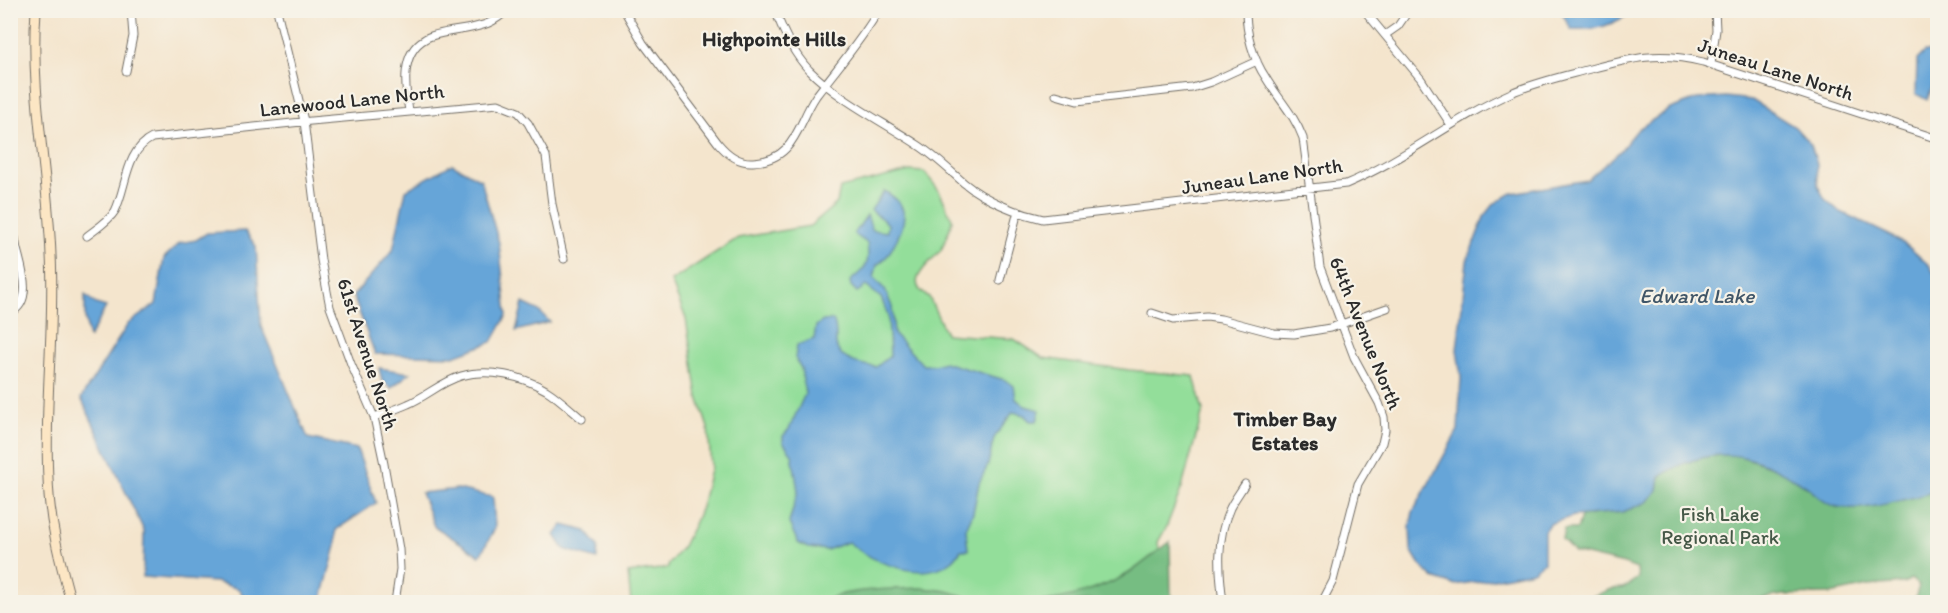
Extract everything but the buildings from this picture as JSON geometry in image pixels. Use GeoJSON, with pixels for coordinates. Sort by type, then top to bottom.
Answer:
{"type":"FeatureCollection","features":[{"type":"Feature","properties":{"kind":"street"},"geometry":{"type":"LineString","coordinates":[[10,45],[13,10]]}},
{"type":"Feature","properties":{"kind":"street"},"geometry":{"type":"LineString","coordinates":[[36,10],[35,74],[51,253],[48,478],[56,541],[70,603]]}},
{"type":"Feature","properties":{"kind":"street"},"geometry":{"type":"LineString","coordinates":[[126,71],[133,36],[131,10]]}},
{"type":"Feature","properties":{"kind":"street","name":"61st Avenue North"},"geometry":{"type":"LineString","coordinates":[[277,10],[304,122],[321,260],[330,307],[374,417],[396,525],[400,569],[394,603]]}},
{"type":"Feature","properties":{"kind":"street"},"geometry":{"type":"LineString","coordinates":[[409,111],[406,64],[418,44],[427,38],[495,22],[507,10]]}},
{"type":"Feature","properties":{"kind":"street"},"geometry":{"type":"LineString","coordinates":[[624,10],[643,43],[726,153],[749,162],[762,162],[784,152],[792,142],[806,114],[879,10]]}},
{"type":"Feature","properties":{"kind":"street","name":"Juneau Lane North"},"geometry":{"type":"LineString","coordinates":[[775,10],[782,30],[794,50],[808,69],[826,85],[922,147],[979,193],[1033,217],[1053,218],[1346,184],[1512,92],[1629,58],[1657,55],[1711,64],[1938,139]]}},
{"type":"Feature","properties":{"kind":"street","name":"64th Avenue North"},"geometry":{"type":"LineString","coordinates":[[1246,10],[1249,38],[1257,62],[1264,76],[1297,121],[1303,138],[1320,267],[1354,357],[1384,417],[1385,430],[1382,442],[1358,484],[1333,581],[1324,602]]}},
{"type":"Feature","properties":{"kind":"street"},"geometry":{"type":"LineString","coordinates":[[1364,10],[1421,79],[1451,125]]}},
{"type":"Feature","properties":{"kind":"street"},"geometry":{"type":"LineString","coordinates":[[1385,35],[1398,26],[1409,10]]}},
{"type":"Feature","properties":{"kind":"street"},"geometry":{"type":"LineString","coordinates":[[1711,64],[1716,30],[1715,10]]}},
{"type":"Feature","properties":{"kind":"street"},"geometry":{"type":"LineString","coordinates":[[1056,95],[1077,102],[1183,89],[1211,82],[1257,62]]}},
{"type":"Feature","properties":{"kind":"street","name":"Lanewood Lane North"},"geometry":{"type":"LineString","coordinates":[[87,236],[115,212],[134,155],[145,142],[152,138],[498,104],[518,112],[528,123],[546,156],[552,204],[564,259]]}},
{"type":"Feature","properties":{"kind":"street"},"geometry":{"type":"LineString","coordinates":[[1000,280],[1018,211]]}},
{"type":"Feature","properties":{"kind":"street"},"geometry":{"type":"LineString","coordinates":[[10,217],[24,283],[21,304],[10,313]]}},
{"type":"Feature","properties":{"kind":"street"},"geometry":{"type":"LineString","coordinates":[[1152,313],[1173,320],[1208,317],[1274,333],[1294,334],[1314,332],[1387,308]]}},
{"type":"Feature","properties":{"kind":"street"},"geometry":{"type":"LineString","coordinates":[[374,417],[409,404],[441,384],[463,376],[485,373],[502,374],[546,390],[582,419]]}},
{"type":"Feature","properties":{"kind":"street"},"geometry":{"type":"LineString","coordinates":[[1223,603],[1219,560],[1221,542],[1230,508],[1245,484]]}},
{"type":"Feature","properties":{"kind":"green space"},"geometry":{"type":"Polygon","coordinates":[[[909,171],[924,172],[938,190],[952,218],[941,250],[920,273],[918,279],[918,286],[929,297],[946,334],[1014,339],[1043,358],[1194,376],[1203,411],[1182,487],[1158,542],[1165,602],[631,602],[628,573],[668,568],[695,522],[711,466],[708,428],[698,397],[686,319],[671,281],[738,238],[810,226],[837,203],[840,188],[909,171]]]}},
{"type":"Feature","properties":{"kind":"green space","name":"Fish Lake Regional Park"},"geometry":{"type":"Polygon","coordinates":[[[1730,454],[1781,470],[1836,507],[1867,507],[1937,491],[1937,597],[1934,602],[1914,602],[1919,586],[1911,579],[1904,583],[1868,586],[1830,594],[1783,595],[1742,602],[1591,602],[1593,596],[1611,589],[1623,588],[1638,578],[1637,569],[1574,552],[1562,540],[1564,529],[1577,529],[1581,517],[1623,512],[1658,490],[1660,476],[1685,463],[1710,456],[1730,454]]]}},
{"type":"Feature","properties":{"kind":"green space"},"geometry":{"type":"Polygon","coordinates":[[[1170,542],[1171,602],[1036,602],[1072,596],[1108,584],[1134,569],[1170,542]]]}},
{"type":"Feature","properties":{"kind":"green space"},"geometry":{"type":"Polygon","coordinates":[[[921,588],[947,591],[983,602],[825,602],[833,597],[856,592],[921,588]]]}},
{"type":"Feature","properties":{"kind":"water"},"geometry":{"type":"Polygon","coordinates":[[[1561,11],[1628,11],[1626,16],[1605,26],[1571,29],[1561,11]]]}},
{"type":"Feature","properties":{"kind":"water"},"geometry":{"type":"Polygon","coordinates":[[[1925,52],[1935,52],[1938,63],[1927,100],[1916,94],[1917,60],[1925,52]]]}},
{"type":"Feature","properties":{"kind":"water","name":"Edward Lake"},"geometry":{"type":"Polygon","coordinates":[[[1726,97],[1752,100],[1795,127],[1811,145],[1817,164],[1818,186],[1825,199],[1839,211],[1891,236],[1910,248],[1930,266],[1937,278],[1937,491],[1872,507],[1845,508],[1826,502],[1804,485],[1767,465],[1733,455],[1716,455],[1680,465],[1660,476],[1658,490],[1647,502],[1623,512],[1574,516],[1549,524],[1544,531],[1544,562],[1533,571],[1454,585],[1433,578],[1420,565],[1411,550],[1410,526],[1413,512],[1458,430],[1461,377],[1457,350],[1467,261],[1484,217],[1495,203],[1512,193],[1587,180],[1619,152],[1638,129],[1670,109],[1697,99],[1726,97]]]}},
{"type":"Feature","properties":{"kind":"water"},"geometry":{"type":"Polygon","coordinates":[[[452,164],[481,180],[499,243],[507,315],[492,342],[454,356],[375,354],[353,296],[393,250],[406,190],[452,164]]]}},
{"type":"Feature","properties":{"kind":"water"},"geometry":{"type":"Polygon","coordinates":[[[884,191],[901,206],[904,218],[897,239],[887,256],[877,265],[874,278],[885,290],[892,307],[894,334],[923,365],[944,362],[1005,380],[1014,386],[1016,399],[1025,406],[1040,410],[1037,421],[1030,421],[1024,415],[1013,412],[994,438],[988,465],[979,483],[973,513],[966,529],[968,550],[961,550],[953,560],[940,568],[927,571],[898,568],[884,563],[858,550],[848,542],[827,550],[808,548],[798,543],[789,523],[798,491],[792,454],[783,442],[783,436],[789,429],[805,394],[801,368],[795,358],[797,345],[814,339],[816,326],[823,321],[833,320],[838,350],[846,358],[876,367],[890,356],[888,315],[881,298],[866,286],[857,292],[851,286],[850,281],[866,265],[867,243],[854,234],[867,215],[872,230],[887,232],[888,224],[871,210],[884,191]]]}},
{"type":"Feature","properties":{"kind":"water"},"geometry":{"type":"Polygon","coordinates":[[[245,231],[256,246],[261,326],[308,438],[357,449],[376,503],[336,530],[336,546],[321,602],[247,602],[239,589],[216,582],[143,577],[144,531],[81,398],[128,324],[156,304],[164,258],[180,243],[196,240],[207,233],[245,231]]]}},
{"type":"Feature","properties":{"kind":"water"},"geometry":{"type":"Polygon","coordinates":[[[85,295],[96,304],[106,307],[89,338],[85,319],[85,295]]]}},
{"type":"Feature","properties":{"kind":"water"},"geometry":{"type":"Polygon","coordinates":[[[523,303],[538,310],[550,322],[516,331],[523,303]]]}},
{"type":"Feature","properties":{"kind":"water"},"geometry":{"type":"Polygon","coordinates":[[[379,368],[410,373],[391,388],[382,381],[379,368]]]}},
{"type":"Feature","properties":{"kind":"water"},"geometry":{"type":"Polygon","coordinates":[[[458,489],[493,497],[495,528],[480,556],[434,526],[421,493],[458,489]]]}},
{"type":"Feature","properties":{"kind":"water"},"geometry":{"type":"Polygon","coordinates":[[[563,525],[586,531],[598,546],[597,559],[564,549],[555,535],[563,525]]]}},
{"type":"Feature","properties":{"kind":"district","name":"Highpointe Hills"},"geometry":{"type":"Point","coordinates":[774,39]}},
{"type":"Feature","properties":{"kind":"district","name":"Timber Bay Estates"},"geometry":{"type":"Point","coordinates":[1285,431]}}]}
